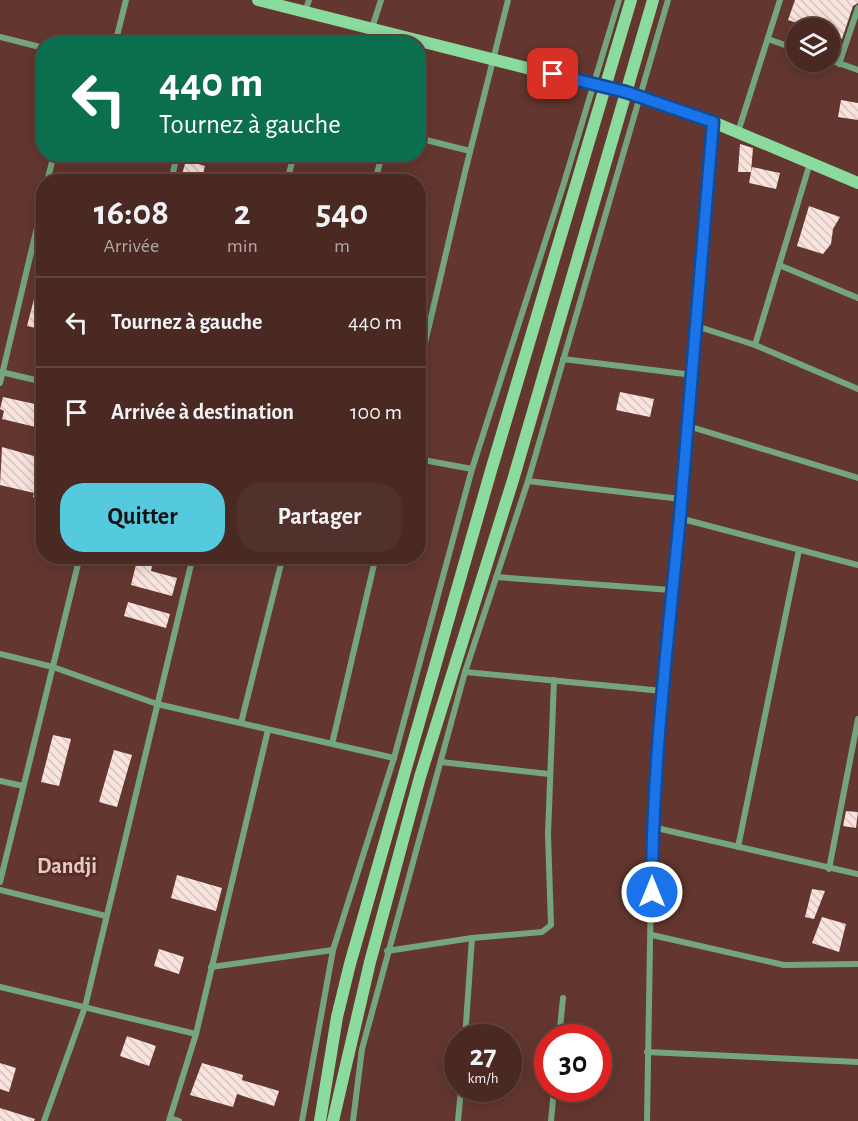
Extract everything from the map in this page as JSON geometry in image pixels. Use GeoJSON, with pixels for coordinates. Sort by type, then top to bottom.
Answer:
{"type":"FeatureCollection","features":[{"type":"Feature","properties":{"kind":"street"},"geometry":{"type":"LineString","coordinates":[[117,36],[126,0]]}},
{"type":"Feature","properties":{"kind":"street"},"geometry":{"type":"LineString","coordinates":[[258,0],[307,6],[403,36]]}},
{"type":"Feature","properties":{"kind":"street"},"geometry":{"type":"LineString","coordinates":[[372,28],[381,0]]}},
{"type":"Feature","properties":{"kind":"street"},"geometry":{"type":"LineString","coordinates":[[426,339],[508,0]]}},
{"type":"Feature","properties":{"kind":"street"},"geometry":{"type":"LineString","coordinates":[[320,1121],[350,964],[599,85],[619,0]]}},
{"type":"Feature","properties":{"kind":"street"},"geometry":{"type":"LineString","coordinates":[[302,1121],[333,950],[394,758],[472,469],[599,85],[631,0]]}},
{"type":"Feature","properties":{"kind":"street"},"geometry":{"type":"LineString","coordinates":[[333,1121],[370,962],[420,777],[513,480],[653,0]]}},
{"type":"Feature","properties":{"kind":"street"},"geometry":{"type":"LineString","coordinates":[[353,1121],[362,1049],[465,672],[528,481],[668,0]]}},
{"type":"Feature","properties":{"kind":"street"},"geometry":{"type":"LineString","coordinates":[[738,132],[780,0]]}},
{"type":"Feature","properties":{"kind":"street"},"geometry":{"type":"LineString","coordinates":[[840,61],[858,9]]}},
{"type":"Feature","properties":{"kind":"street"},"geometry":{"type":"LineString","coordinates":[[0,37],[36,46]]}},
{"type":"Feature","properties":{"kind":"street"},"geometry":{"type":"LineString","coordinates":[[768,39],[786,45]]}},
{"type":"Feature","properties":{"kind":"street"},"geometry":{"type":"LineString","coordinates":[[426,42],[626,92],[713,122],[858,183]]}},
{"type":"Feature","properties":{"kind":"street"},"geometry":{"type":"LineString","coordinates":[[840,64],[858,70]]}},
{"type":"Feature","properties":{"kind":"street"},"geometry":{"type":"LineString","coordinates":[[647,1121],[647,1052],[652,935],[652,827],[671,590],[693,375],[713,122]]}},
{"type":"Feature","properties":{"kind":"street"},"geometry":{"type":"LineString","coordinates":[[426,140],[470,151]]}},
{"type":"Feature","properties":{"kind":"street"},"geometry":{"type":"LineString","coordinates":[[755,345],[810,162]]}},
{"type":"Feature","properties":{"kind":"street"},"geometry":{"type":"LineString","coordinates":[[0,383],[36,230]]}},
{"type":"Feature","properties":{"kind":"street"},"geometry":{"type":"LineString","coordinates":[[779,265],[858,298]]}},
{"type":"Feature","properties":{"kind":"street"},"geometry":{"type":"LineString","coordinates":[[696,326],[755,345],[858,389]]}},
{"type":"Feature","properties":{"kind":"street"},"geometry":{"type":"LineString","coordinates":[[563,359],[693,375]]}},
{"type":"Feature","properties":{"kind":"street"},"geometry":{"type":"LineString","coordinates":[[1,372],[36,380]]}},
{"type":"Feature","properties":{"kind":"street"},"geometry":{"type":"LineString","coordinates":[[688,426],[858,478]]}},
{"type":"Feature","properties":{"kind":"street"},"geometry":{"type":"LineString","coordinates":[[426,460],[472,469]]}},
{"type":"Feature","properties":{"kind":"street"},"geometry":{"type":"LineString","coordinates":[[528,481],[681,500]]}},
{"type":"Feature","properties":{"kind":"street"},"geometry":{"type":"LineString","coordinates":[[679,518],[858,565]]}},
{"type":"Feature","properties":{"kind":"street"},"geometry":{"type":"LineString","coordinates":[[738,847],[799,550]]}},
{"type":"Feature","properties":{"kind":"street"},"geometry":{"type":"LineString","coordinates":[[0,882],[78,564]]}},
{"type":"Feature","properties":{"kind":"street"},"geometry":{"type":"LineString","coordinates":[[44,1121],[85,1007],[191,564]]}},
{"type":"Feature","properties":{"kind":"street"},"geometry":{"type":"LineString","coordinates":[[241,723],[281,564]]}},
{"type":"Feature","properties":{"kind":"street"},"geometry":{"type":"LineString","coordinates":[[332,744],[374,564]]}},
{"type":"Feature","properties":{"kind":"street"},"geometry":{"type":"LineString","coordinates":[[496,577],[671,590]]}},
{"type":"Feature","properties":{"kind":"street"},"geometry":{"type":"LineString","coordinates":[[0,654],[53,667],[157,704],[394,758]]}},
{"type":"Feature","properties":{"kind":"street"},"geometry":{"type":"LineString","coordinates":[[465,672],[663,691]]}},
{"type":"Feature","properties":{"kind":"street"},"geometry":{"type":"LineString","coordinates":[[387,951],[472,938],[542,932],[551,925],[549,774],[554,680]]}},
{"type":"Feature","properties":{"kind":"street"},"geometry":{"type":"LineString","coordinates":[[829,868],[858,719]]}},
{"type":"Feature","properties":{"kind":"street"},"geometry":{"type":"LineString","coordinates":[[179,1121],[169,1119],[196,1034],[268,730]]}},
{"type":"Feature","properties":{"kind":"street"},"geometry":{"type":"LineString","coordinates":[[441,762],[549,774]]}},
{"type":"Feature","properties":{"kind":"street"},"geometry":{"type":"LineString","coordinates":[[0,781],[23,786]]}},
{"type":"Feature","properties":{"kind":"street"},"geometry":{"type":"LineString","coordinates":[[652,827],[858,874]]}},
{"type":"Feature","properties":{"kind":"street"},"geometry":{"type":"LineString","coordinates":[[0,890],[106,916]]}},
{"type":"Feature","properties":{"kind":"street"},"geometry":{"type":"LineString","coordinates":[[652,935],[784,965],[858,964]]}},
{"type":"Feature","properties":{"kind":"street"},"geometry":{"type":"LineString","coordinates":[[466,1024],[472,938]]}},
{"type":"Feature","properties":{"kind":"street"},"geometry":{"type":"LineString","coordinates":[[211,967],[333,950]]}},
{"type":"Feature","properties":{"kind":"street"},"geometry":{"type":"LineString","coordinates":[[0,987],[196,1034]]}},
{"type":"Feature","properties":{"kind":"street"},"geometry":{"type":"LineString","coordinates":[[560,1024],[563,999]]}},
{"type":"Feature","properties":{"kind":"street"},"geometry":{"type":"LineString","coordinates":[[647,1052],[858,1062]]}},
{"type":"Feature","properties":{"kind":"street"},"geometry":{"type":"LineString","coordinates":[[458,1121],[460,1102]]}},
{"type":"Feature","properties":{"kind":"street"},"geometry":{"type":"LineString","coordinates":[[551,1121],[553,1102]]}},
{"type":"Feature","properties":{"kind":"building"},"geometry":{"type":"Polygon","coordinates":[[[795,0],[858,0],[858,3],[853,6],[842,39],[840,38],[840,18],[789,18],[795,0]]]}},
{"type":"Feature","properties":{"kind":"building"},"geometry":{"type":"Polygon","coordinates":[[[841,100],[858,103],[858,120],[838,117],[841,100]]]}},
{"type":"Feature","properties":{"kind":"building"},"geometry":{"type":"Polygon","coordinates":[[[740,144],[753,148],[751,172],[738,172],[740,144]]]}},
{"type":"Feature","properties":{"kind":"building"},"geometry":{"type":"Polygon","coordinates":[[[185,162],[205,166],[203,174],[182,174],[185,162]]]}},
{"type":"Feature","properties":{"kind":"building"},"geometry":{"type":"Polygon","coordinates":[[[752,167],[780,173],[776,189],[749,183],[752,167]]]}},
{"type":"Feature","properties":{"kind":"building"},"geometry":{"type":"Polygon","coordinates":[[[809,206],[840,217],[833,229],[831,244],[823,254],[797,246],[809,206]]]}},
{"type":"Feature","properties":{"kind":"building"},"geometry":{"type":"Polygon","coordinates":[[[34,299],[36,300],[36,328],[27,326],[34,299]]]}},
{"type":"Feature","properties":{"kind":"building"},"geometry":{"type":"Polygon","coordinates":[[[620,392],[654,399],[650,417],[616,410],[620,392]]]}},
{"type":"Feature","properties":{"kind":"building"},"geometry":{"type":"Polygon","coordinates":[[[3,397],[36,404],[36,427],[2,419],[4,411],[0,409],[3,397]]]}},
{"type":"Feature","properties":{"kind":"building"},"geometry":{"type":"Polygon","coordinates":[[[2,447],[36,457],[36,498],[33,497],[34,493],[0,485],[2,447]]]}},
{"type":"Feature","properties":{"kind":"building"},"geometry":{"type":"Polygon","coordinates":[[[136,564],[152,564],[151,571],[177,578],[172,596],[131,585],[136,564]]]}},
{"type":"Feature","properties":{"kind":"building"},"geometry":{"type":"Polygon","coordinates":[[[128,602],[170,614],[166,628],[124,616],[128,602]]]}},
{"type":"Feature","properties":{"kind":"building"},"geometry":{"type":"Polygon","coordinates":[[[53,735],[71,739],[59,786],[41,782],[53,735]]]}},
{"type":"Feature","properties":{"kind":"building"},"geometry":{"type":"Polygon","coordinates":[[[114,750],[132,755],[117,807],[99,802],[114,750]]]}},
{"type":"Feature","properties":{"kind":"building"},"geometry":{"type":"Polygon","coordinates":[[[846,811],[858,812],[856,828],[843,826],[846,811]]]}},
{"type":"Feature","properties":{"kind":"building"},"geometry":{"type":"Polygon","coordinates":[[[177,875],[222,888],[216,911],[171,898],[177,875]]]}},
{"type":"Feature","properties":{"kind":"building"},"geometry":{"type":"Polygon","coordinates":[[[812,889],[825,891],[814,919],[805,917],[812,889]]]}},
{"type":"Feature","properties":{"kind":"building"},"geometry":{"type":"Polygon","coordinates":[[[822,917],[846,924],[839,952],[812,943],[822,917]]]}},
{"type":"Feature","properties":{"kind":"building"},"geometry":{"type":"Polygon","coordinates":[[[159,949],[184,957],[179,974],[154,966],[159,949]]]}},
{"type":"Feature","properties":{"kind":"building"},"geometry":{"type":"Polygon","coordinates":[[[127,1036],[156,1046],[149,1066],[120,1056],[127,1036]]]}},
{"type":"Feature","properties":{"kind":"building"},"geometry":{"type":"Polygon","coordinates":[[[0,1063],[16,1068],[9,1092],[0,1089],[0,1063]]]}},
{"type":"Feature","properties":{"kind":"building"},"geometry":{"type":"Polygon","coordinates":[[[202,1063],[243,1075],[242,1080],[279,1091],[274,1106],[237,1094],[233,1107],[190,1095],[202,1063]]]}},
{"type":"Feature","properties":{"kind":"building"},"geometry":{"type":"Polygon","coordinates":[[[0,1108],[35,1119],[34,1121],[0,1121],[0,1108]]]}},
{"type":"Feature","properties":{"kind":"district","name":"Dandji"},"geometry":{"type":"Point","coordinates":[67,866]}},
{"type":"Feature","properties":{"kind":"route"},"geometry":{"type":"LineString","coordinates":[[553,74],[626,92],[713,122],[693,375],[671,590],[652,827],[652,892]]}}]}
